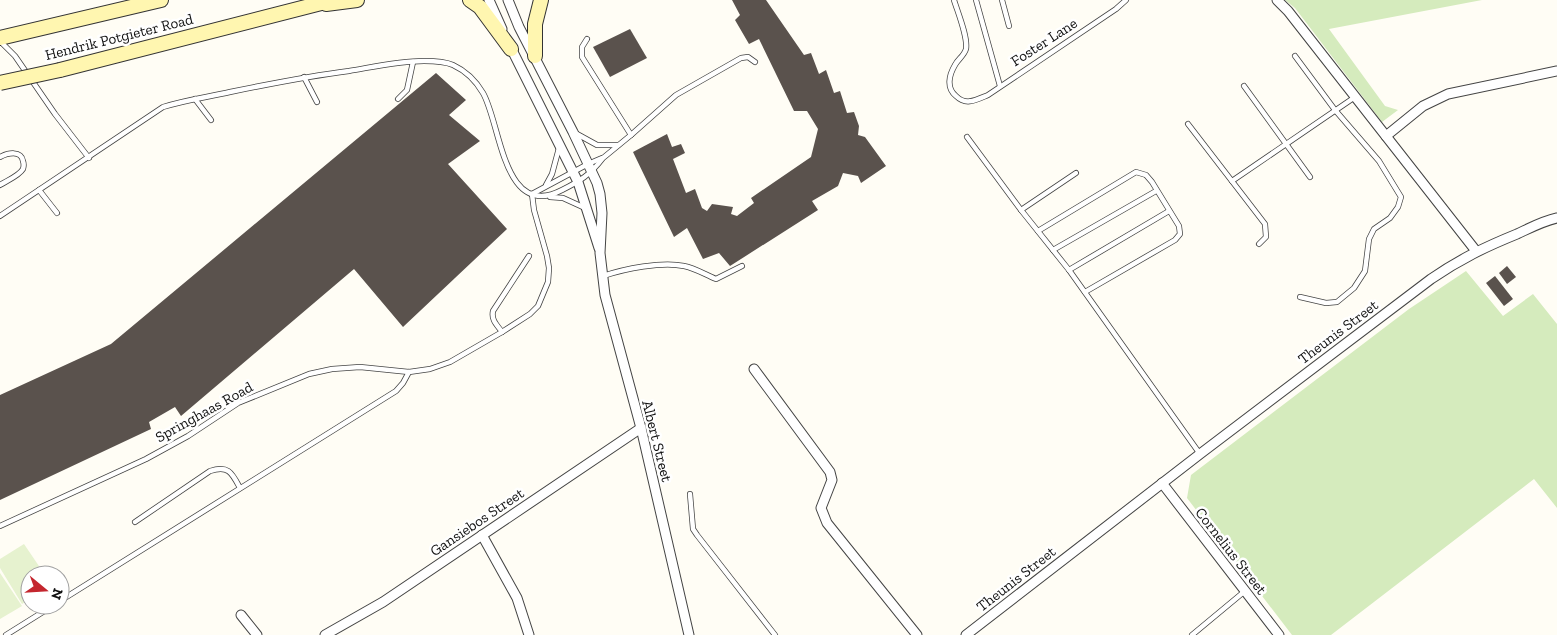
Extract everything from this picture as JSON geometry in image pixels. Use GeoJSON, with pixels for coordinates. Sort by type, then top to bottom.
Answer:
{"type":"FeatureCollection","features":[{"type":"Feature","properties":{"kind":"main road","name":"Hendrik Potgieter Road"},"geometry":{"type":"LineString","coordinates":[[0,40],[161,0]]}},
{"type":"Feature","properties":{"kind":"main road","name":"Hendrik Potgieter Road"},"geometry":{"type":"LineString","coordinates":[[0,82],[60,70],[333,0]]}},
{"type":"Feature","properties":{"kind":"main road"},"geometry":{"type":"LineString","coordinates":[[306,6],[357,0]]}},
{"type":"Feature","properties":{"kind":"main road"},"geometry":{"type":"LineString","coordinates":[[470,0],[480,7],[512,49]]}},
{"type":"Feature","properties":{"kind":"main road"},"geometry":{"type":"LineString","coordinates":[[535,56],[535,24],[541,0]]}},
{"type":"Feature","properties":{"kind":"street","name":"Albert Street"},"geometry":{"type":"LineString","coordinates":[[488,0],[578,182],[600,253]]}},
{"type":"Feature","properties":{"kind":"street","name":"Albert Street"},"geometry":{"type":"LineString","coordinates":[[508,0],[519,27],[573,132],[600,194],[602,276],[609,311],[641,428],[688,635]]}},
{"type":"Feature","properties":{"kind":"street"},"geometry":{"type":"LineString","coordinates":[[1277,0],[1288,11],[1476,251]]}},
{"type":"Feature","properties":{"kind":"street"},"geometry":{"type":"LineString","coordinates":[[1386,136],[1423,106],[1448,94],[1557,71]]}},
{"type":"Feature","properties":{"kind":"street","name":"Theunis Street"},"geometry":{"type":"LineString","coordinates":[[966,635],[1162,483],[1431,279],[1476,251],[1557,218]]}},
{"type":"Feature","properties":{"kind":"street"},"geometry":{"type":"LineString","coordinates":[[754,369],[830,472],[832,480],[821,508],[824,519],[917,635]]}},
{"type":"Feature","properties":{"kind":"street","name":"Gansiebos Street"},"geometry":{"type":"LineString","coordinates":[[325,635],[383,602],[641,428]]}},
{"type":"Feature","properties":{"kind":"street","name":"Cornelius Street"},"geometry":{"type":"LineString","coordinates":[[1162,483],[1279,635]]}},
{"type":"Feature","properties":{"kind":"street"},"geometry":{"type":"LineString","coordinates":[[482,535],[517,598],[528,635]]}},
{"type":"Feature","properties":{"kind":"street"},"geometry":{"type":"LineString","coordinates":[[241,614],[257,635]]}},
{"type":"Feature","properties":{"kind":"lane","name":"Foster Lane"},"geometry":{"type":"LineString","coordinates":[[954,0],[966,50],[955,64],[948,83],[952,93],[966,102],[973,101],[1000,86],[1116,9],[1126,0]]}},
{"type":"Feature","properties":{"kind":"lane","name":"Foster Lane"},"geometry":{"type":"LineString","coordinates":[[976,0],[1000,86]]}},
{"type":"Feature","properties":{"kind":"lane"},"geometry":{"type":"LineString","coordinates":[[1002,0],[1009,26]]}},
{"type":"Feature","properties":{"kind":"lane"},"geometry":{"type":"LineString","coordinates":[[587,39],[582,47],[582,57],[631,135]]}},
{"type":"Feature","properties":{"kind":"lane"},"geometry":{"type":"LineString","coordinates":[[0,40],[15,56],[55,114],[89,158]]}},
{"type":"Feature","properties":{"kind":"lane"},"geometry":{"type":"LineString","coordinates":[[1295,56],[1335,110],[1380,161],[1402,197],[1390,218],[1374,229],[1369,240],[1365,272],[1354,288],[1337,302],[1326,303],[1300,297]]}},
{"type":"Feature","properties":{"kind":"lane"},"geometry":{"type":"LineString","coordinates":[[549,197],[578,182],[590,168],[620,145],[676,94],[741,58],[748,57],[755,62]]}},
{"type":"Feature","properties":{"kind":"lane"},"geometry":{"type":"LineString","coordinates":[[398,99],[407,90],[413,62]]}},
{"type":"Feature","properties":{"kind":"lane"},"geometry":{"type":"LineString","coordinates":[[0,216],[163,107],[304,77],[413,62],[443,62],[453,65],[470,75],[484,94],[509,170],[519,186],[532,194],[562,198],[586,209]]}},
{"type":"Feature","properties":{"kind":"lane"},"geometry":{"type":"LineString","coordinates":[[304,77],[317,102]]}},
{"type":"Feature","properties":{"kind":"lane"},"geometry":{"type":"LineString","coordinates":[[1244,86],[1310,177]]}},
{"type":"Feature","properties":{"kind":"lane"},"geometry":{"type":"LineString","coordinates":[[1232,181],[1355,97]]}},
{"type":"Feature","properties":{"kind":"lane"},"geometry":{"type":"LineString","coordinates":[[195,99],[211,120]]}},
{"type":"Feature","properties":{"kind":"lane"},"geometry":{"type":"LineString","coordinates":[[1188,124],[1265,224],[1266,238],[1259,244]]}},
{"type":"Feature","properties":{"kind":"lane"},"geometry":{"type":"LineString","coordinates":[[573,132],[597,145],[620,145]]}},
{"type":"Feature","properties":{"kind":"lane"},"geometry":{"type":"LineString","coordinates":[[967,137],[1021,210],[1069,270],[1200,454]]}},
{"type":"Feature","properties":{"kind":"lane"},"geometry":{"type":"LineString","coordinates":[[546,186],[552,174],[559,146]]}},
{"type":"Feature","properties":{"kind":"lane"},"geometry":{"type":"LineString","coordinates":[[0,157],[14,153],[20,154],[24,164],[20,172],[0,185]]}},
{"type":"Feature","properties":{"kind":"lane"},"geometry":{"type":"LineString","coordinates":[[532,194],[573,172],[590,168],[602,158]]}},
{"type":"Feature","properties":{"kind":"lane"},"geometry":{"type":"LineString","coordinates":[[1038,231],[1136,172],[1146,175],[1152,182],[1179,226],[1180,234],[1175,240],[1085,292]]}},
{"type":"Feature","properties":{"kind":"lane"},"geometry":{"type":"LineString","coordinates":[[1021,210],[1076,173]]}},
{"type":"Feature","properties":{"kind":"lane"},"geometry":{"type":"LineString","coordinates":[[39,190],[58,213]]}},
{"type":"Feature","properties":{"kind":"lane"},"geometry":{"type":"LineString","coordinates":[[1053,250],[1156,191]]}},
{"type":"Feature","properties":{"kind":"lane","name":"Springhaas Road"},"geometry":{"type":"LineString","coordinates":[[0,526],[146,459],[188,436],[238,403],[309,374],[332,369],[360,367],[409,372],[430,369],[450,362],[502,332],[530,314],[538,306],[548,282],[549,268],[547,256],[534,210],[532,194]]}},
{"type":"Feature","properties":{"kind":"lane"},"geometry":{"type":"LineString","coordinates":[[1069,270],[1170,212]]}},
{"type":"Feature","properties":{"kind":"lane"},"geometry":{"type":"LineString","coordinates":[[502,332],[492,316],[493,311],[529,256]]}},
{"type":"Feature","properties":{"kind":"lane"},"geometry":{"type":"LineString","coordinates":[[602,276],[622,269],[676,264],[686,266],[716,279],[742,266]]}},
{"type":"Feature","properties":{"kind":"lane"},"geometry":{"type":"LineString","coordinates":[[70,595],[396,391],[409,372]]}},
{"type":"Feature","properties":{"kind":"lane"},"geometry":{"type":"LineString","coordinates":[[135,522],[210,471],[219,468],[226,469],[232,474],[240,488]]}},
{"type":"Feature","properties":{"kind":"lane"},"geometry":{"type":"LineString","coordinates":[[690,494],[693,529],[697,536],[775,635]]}},
{"type":"Feature","properties":{"kind":"lane"},"geometry":{"type":"LineString","coordinates":[[1192,635],[1245,591]]}},
{"type":"Feature","properties":{"kind":"lane"},"geometry":{"type":"LineString","coordinates":[[6,635],[38,615]]}},
{"type":"Feature","properties":{"kind":"green space"},"geometry":{"type":"Polygon","coordinates":[[[1285,0],[1482,0],[1329,29],[1385,106],[1398,110],[1382,122],[1295,8],[1285,0]]]}},
{"type":"Feature","properties":{"kind":"green space"},"geometry":{"type":"Polygon","coordinates":[[[1466,271],[1503,316],[1533,294],[1557,324],[1557,508],[1534,479],[1331,635],[1292,635],[1187,498],[1191,475],[1409,309],[1466,271]]]}},
{"type":"Feature","properties":{"kind":"green space"},"geometry":{"type":"Polygon","coordinates":[[[24,544],[38,565],[20,565],[20,601],[0,568],[0,559],[24,544]]]}},
{"type":"Feature","properties":{"kind":"green space"},"geometry":{"type":"Polygon","coordinates":[[[0,573],[20,603],[20,607],[0,619],[0,573]]]}},
{"type":"Feature","properties":{"kind":"building"},"geometry":{"type":"Polygon","coordinates":[[[732,0],[766,0],[804,55],[811,53],[819,74],[826,70],[834,93],[840,91],[847,113],[854,112],[859,126],[858,135],[865,137],[886,166],[861,183],[858,176],[843,173],[838,186],[812,201],[818,210],[730,266],[719,253],[703,259],[687,228],[674,237],[633,152],[667,134],[672,147],[681,144],[685,153],[673,159],[686,193],[695,189],[702,208],[707,211],[712,204],[733,207],[731,214],[737,216],[754,203],[751,198],[811,157],[818,129],[807,111],[794,111],[759,39],[749,44],[735,20],[740,15],[732,0]]]}},
{"type":"Feature","properties":{"kind":"building"},"geometry":{"type":"Polygon","coordinates":[[[630,29],[647,58],[610,77],[593,47],[630,29]]]}},
{"type":"Feature","properties":{"kind":"building"},"geometry":{"type":"Polygon","coordinates":[[[436,73],[466,100],[449,115],[480,141],[448,164],[507,229],[403,327],[354,269],[181,416],[175,407],[149,422],[151,429],[0,500],[0,395],[111,344],[436,73]]]}},
{"type":"Feature","properties":{"kind":"building"},"geometry":{"type":"Polygon","coordinates":[[[1507,266],[1516,277],[1507,284],[1499,273],[1507,266]]]}},
{"type":"Feature","properties":{"kind":"building"},"geometry":{"type":"Polygon","coordinates":[[[1495,276],[1513,299],[1504,306],[1486,283],[1495,276]]]}}]}
